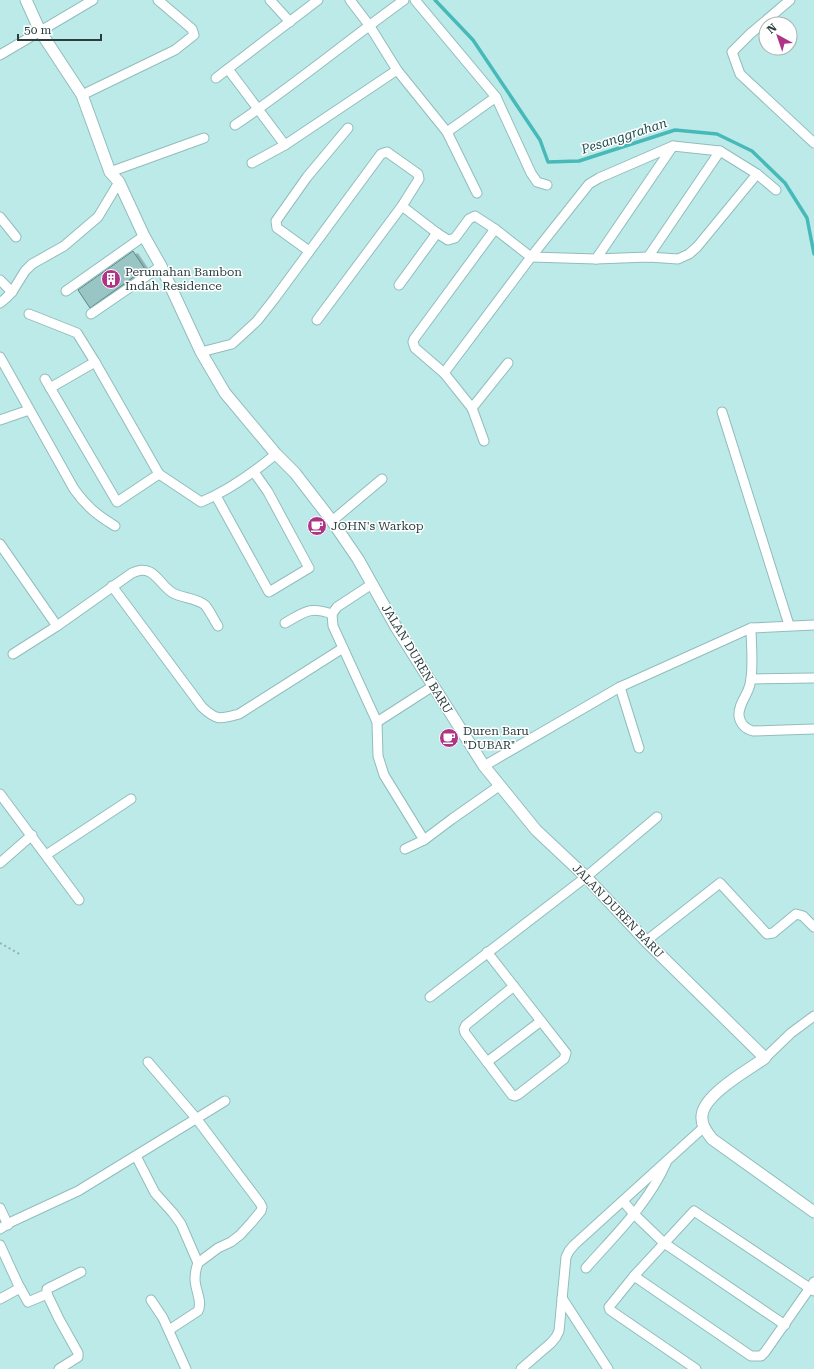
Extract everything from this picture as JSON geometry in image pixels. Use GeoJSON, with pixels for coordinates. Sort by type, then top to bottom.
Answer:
{"type":"FeatureCollection","features":[{"type":"Feature","properties":{"kind":"street","name":"JALAN DUREN BARU"},"geometry":{"type":"LineString","coordinates":[[26,0],[40,31],[82,95],[110,172],[119,182],[144,236],[161,266],[202,352],[225,393],[276,454],[295,473],[358,558],[396,627],[484,766],[536,830],[586,877],[646,941],[765,1058]]}},
{"type":"Feature","properties":{"kind":"street"},"geometry":{"type":"LineString","coordinates":[[0,55],[93,0]]}},
{"type":"Feature","properties":{"kind":"street"},"geometry":{"type":"LineString","coordinates":[[82,95],[178,48],[194,35],[192,29],[158,0]]}},
{"type":"Feature","properties":{"kind":"street"},"geometry":{"type":"LineString","coordinates":[[270,0],[290,22]]}},
{"type":"Feature","properties":{"kind":"street"},"geometry":{"type":"LineString","coordinates":[[216,78],[318,0]]}},
{"type":"Feature","properties":{"kind":"street"},"geometry":{"type":"LineString","coordinates":[[350,0],[369,25],[397,70],[447,132],[476,192]]}},
{"type":"Feature","properties":{"kind":"street"},"geometry":{"type":"LineString","coordinates":[[235,125],[259,109],[404,0]]}},
{"type":"Feature","properties":{"kind":"street"},"geometry":{"type":"LineString","coordinates":[[415,0],[496,97],[531,173],[537,182],[547,185]]}},
{"type":"Feature","properties":{"kind":"street"},"geometry":{"type":"LineString","coordinates":[[790,0],[750,34],[732,52],[740,74],[814,143]]}},
{"type":"Feature","properties":{"kind":"street"},"geometry":{"type":"LineString","coordinates":[[228,69],[285,145]]}},
{"type":"Feature","properties":{"kind":"street"},"geometry":{"type":"LineString","coordinates":[[252,163],[285,145],[397,70]]}},
{"type":"Feature","properties":{"kind":"street"},"geometry":{"type":"LineString","coordinates":[[447,132],[496,97]]}},
{"type":"Feature","properties":{"kind":"street"},"geometry":{"type":"LineString","coordinates":[[309,251],[277,228],[276,221],[307,177],[348,128]]}},
{"type":"Feature","properties":{"kind":"street"},"geometry":{"type":"LineString","coordinates":[[110,172],[204,138]]}},
{"type":"Feature","properties":{"kind":"street"},"geometry":{"type":"LineString","coordinates":[[596,259],[673,146]]}},
{"type":"Feature","properties":{"kind":"street"},"geometry":{"type":"LineString","coordinates":[[444,373],[531,257],[589,184],[599,178],[673,146],[720,151],[757,174],[776,190]]}},
{"type":"Feature","properties":{"kind":"street"},"geometry":{"type":"LineString","coordinates":[[648,257],[720,151]]}},
{"type":"Feature","properties":{"kind":"street"},"geometry":{"type":"LineString","coordinates":[[202,352],[232,344],[246,332],[271,304],[381,154],[387,152],[418,174],[419,179],[402,206],[316,320]]}},
{"type":"Feature","properties":{"kind":"street"},"geometry":{"type":"LineString","coordinates":[[402,206],[448,240],[457,237],[472,216],[477,217],[531,257],[596,259],[648,257],[678,259],[689,254],[697,247],[757,174]]}},
{"type":"Feature","properties":{"kind":"street"},"geometry":{"type":"LineString","coordinates":[[0,303],[12,292],[25,271],[32,264],[64,246],[98,217],[119,182]]}},
{"type":"Feature","properties":{"kind":"street"},"geometry":{"type":"LineString","coordinates":[[0,217],[16,237]]}},
{"type":"Feature","properties":{"kind":"street"},"geometry":{"type":"LineString","coordinates":[[484,441],[472,408],[444,373],[415,348],[413,342],[414,338],[495,230]]}},
{"type":"Feature","properties":{"kind":"street"},"geometry":{"type":"LineString","coordinates":[[399,285],[437,233]]}},
{"type":"Feature","properties":{"kind":"street"},"geometry":{"type":"LineString","coordinates":[[66,291],[144,236]]}},
{"type":"Feature","properties":{"kind":"street"},"geometry":{"type":"LineString","coordinates":[[91,314],[161,266]]}},
{"type":"Feature","properties":{"kind":"street"},"geometry":{"type":"LineString","coordinates":[[0,280],[12,292]]}},
{"type":"Feature","properties":{"kind":"street"},"geometry":{"type":"LineString","coordinates":[[29,314],[77,333],[159,474],[201,502],[216,496],[254,472],[276,454]]}},
{"type":"Feature","properties":{"kind":"street"},"geometry":{"type":"LineString","coordinates":[[0,357],[65,474],[84,503],[101,517],[116,526]]}},
{"type":"Feature","properties":{"kind":"street"},"geometry":{"type":"LineString","coordinates":[[50,388],[95,362]]}},
{"type":"Feature","properties":{"kind":"street"},"geometry":{"type":"LineString","coordinates":[[472,408],[508,363]]}},
{"type":"Feature","properties":{"kind":"street"},"geometry":{"type":"LineString","coordinates":[[45,379],[117,502],[159,474]]}},
{"type":"Feature","properties":{"kind":"street"},"geometry":{"type":"LineString","coordinates":[[0,420],[29,410]]}},
{"type":"Feature","properties":{"kind":"street"},"geometry":{"type":"LineString","coordinates":[[722,412],[789,625]]}},
{"type":"Feature","properties":{"kind":"street"},"geometry":{"type":"LineString","coordinates":[[216,496],[268,592],[308,568],[268,492],[254,472]]}},
{"type":"Feature","properties":{"kind":"street"},"geometry":{"type":"LineString","coordinates":[[332,521],[382,480]]}},
{"type":"Feature","properties":{"kind":"street"},"geometry":{"type":"LineString","coordinates":[[0,544],[57,626]]}},
{"type":"Feature","properties":{"kind":"street"},"geometry":{"type":"LineString","coordinates":[[13,654],[57,626],[132,572],[141,570],[149,571],[174,593],[204,605],[218,626]]}},
{"type":"Feature","properties":{"kind":"street"},"geometry":{"type":"LineString","coordinates":[[372,584],[342,603],[334,610],[332,614],[333,626],[377,722],[378,756],[384,775],[424,840]]}},
{"type":"Feature","properties":{"kind":"street"},"geometry":{"type":"LineString","coordinates":[[112,586],[211,716],[223,718],[239,714],[343,648]]}},
{"type":"Feature","properties":{"kind":"street"},"geometry":{"type":"LineString","coordinates":[[285,623],[311,610],[318,610],[332,614]]}},
{"type":"Feature","properties":{"kind":"street"},"geometry":{"type":"LineString","coordinates":[[484,766],[620,687],[751,628],[814,625]]}},
{"type":"Feature","properties":{"kind":"street"},"geometry":{"type":"LineString","coordinates":[[751,628],[751,679],[750,686],[741,704],[739,713],[741,722],[746,728],[752,731],[814,730]]}},
{"type":"Feature","properties":{"kind":"street"},"geometry":{"type":"LineString","coordinates":[[751,679],[814,678]]}},
{"type":"Feature","properties":{"kind":"street"},"geometry":{"type":"LineString","coordinates":[[377,722],[433,686]]}},
{"type":"Feature","properties":{"kind":"street"},"geometry":{"type":"LineString","coordinates":[[620,687],[639,748]]}},
{"type":"Feature","properties":{"kind":"street"},"geometry":{"type":"LineString","coordinates":[[405,849],[424,840],[499,786]]}},
{"type":"Feature","properties":{"kind":"street"},"geometry":{"type":"LineString","coordinates":[[0,794],[79,900]]}},
{"type":"Feature","properties":{"kind":"street"},"geometry":{"type":"LineString","coordinates":[[46,855],[131,799]]}},
{"type":"Feature","properties":{"kind":"street"},"geometry":{"type":"LineString","coordinates":[[430,997],[586,877],[656,817]]}},
{"type":"Feature","properties":{"kind":"street"},"geometry":{"type":"LineString","coordinates":[[0,863],[32,835]]}},
{"type":"Feature","properties":{"kind":"street"},"geometry":{"type":"LineString","coordinates":[[646,941],[720,883],[766,934],[773,933],[796,914],[803,916],[814,928]]}},
{"type":"Feature","properties":{"kind":"street"},"geometry":{"type":"LineString","coordinates":[[487,952],[514,986],[566,1053],[566,1056],[515,1096],[512,1095],[465,1033],[464,1029],[466,1025],[514,986]]}},
{"type":"Feature","properties":{"kind":"street"},"geometry":{"type":"LineString","coordinates":[[814,1016],[791,1033],[765,1058],[716,1093],[706,1104],[702,1117],[704,1127],[712,1139],[814,1212]]}},
{"type":"Feature","properties":{"kind":"street"},"geometry":{"type":"LineString","coordinates":[[487,1062],[541,1021]]}},
{"type":"Feature","properties":{"kind":"street"},"geometry":{"type":"LineString","coordinates":[[148,1062],[196,1118],[260,1202],[262,1207],[258,1216],[240,1235],[198,1263]]}},
{"type":"Feature","properties":{"kind":"street"},"geometry":{"type":"LineString","coordinates":[[0,1208],[4,1227],[78,1191],[225,1101]]}},
{"type":"Feature","properties":{"kind":"street"},"geometry":{"type":"LineString","coordinates":[[521,1369],[551,1343],[559,1331],[565,1264],[569,1251],[574,1244],[704,1127]]}},
{"type":"Feature","properties":{"kind":"street"},"geometry":{"type":"LineString","coordinates":[[136,1156],[155,1193],[181,1224],[198,1263],[195,1281],[199,1309],[169,1330]]}},
{"type":"Feature","properties":{"kind":"street"},"geometry":{"type":"LineString","coordinates":[[586,1268],[634,1214],[660,1178],[668,1158]]}},
{"type":"Feature","properties":{"kind":"street"},"geometry":{"type":"LineString","coordinates":[[623,1201],[664,1244],[785,1325]]}},
{"type":"Feature","properties":{"kind":"street"},"geometry":{"type":"LineString","coordinates":[[634,1276],[751,1356],[761,1356],[765,1352],[812,1287],[694,1211],[634,1276],[609,1306],[610,1310],[696,1369]]}},
{"type":"Feature","properties":{"kind":"street"},"geometry":{"type":"LineString","coordinates":[[0,1245],[28,1302],[47,1294]]}},
{"type":"Feature","properties":{"kind":"street"},"geometry":{"type":"LineString","coordinates":[[59,1369],[78,1357],[78,1353],[59,1319],[47,1294],[47,1289],[81,1272]]}},
{"type":"Feature","properties":{"kind":"street"},"geometry":{"type":"LineString","coordinates":[[0,1299],[20,1288]]}},
{"type":"Feature","properties":{"kind":"street"},"geometry":{"type":"LineString","coordinates":[[562,1298],[608,1369]]}},
{"type":"Feature","properties":{"kind":"street"},"geometry":{"type":"LineString","coordinates":[[151,1300],[163,1318],[186,1369]]}},
{"type":"Feature","properties":{"kind":"path"},"geometry":{"type":"LineString","coordinates":[[0,943],[21,955]]}},
{"type":"Feature","properties":{"kind":"building","name":"Perumahan Bambon Indah Residence"},"geometry":{"type":"Polygon","coordinates":[[[133,251],[145,269],[90,308],[78,290],[133,251]]]}},
{"type":"Feature","properties":{"kind":"waterway","name":"Pesanggrahan"},"geometry":{"type":"LineString","coordinates":[[435,0],[473,40],[540,140],[548,162],[579,161],[675,130],[717,134],[752,151],[785,183],[807,218],[814,254]]}},
{"type":"Feature","properties":{"kind":"place","name":"Perumahan Bambon Indah Residence"},"geometry":{"type":"Point","coordinates":[111,279]}},
{"type":"Feature","properties":{"kind":"place","name":"JOHN's Warkop"},"geometry":{"type":"Point","coordinates":[317,526]}},
{"type":"Feature","properties":{"kind":"place","name":"Duren Baru \"DUBAR\""},"geometry":{"type":"Point","coordinates":[449,738]}}]}
